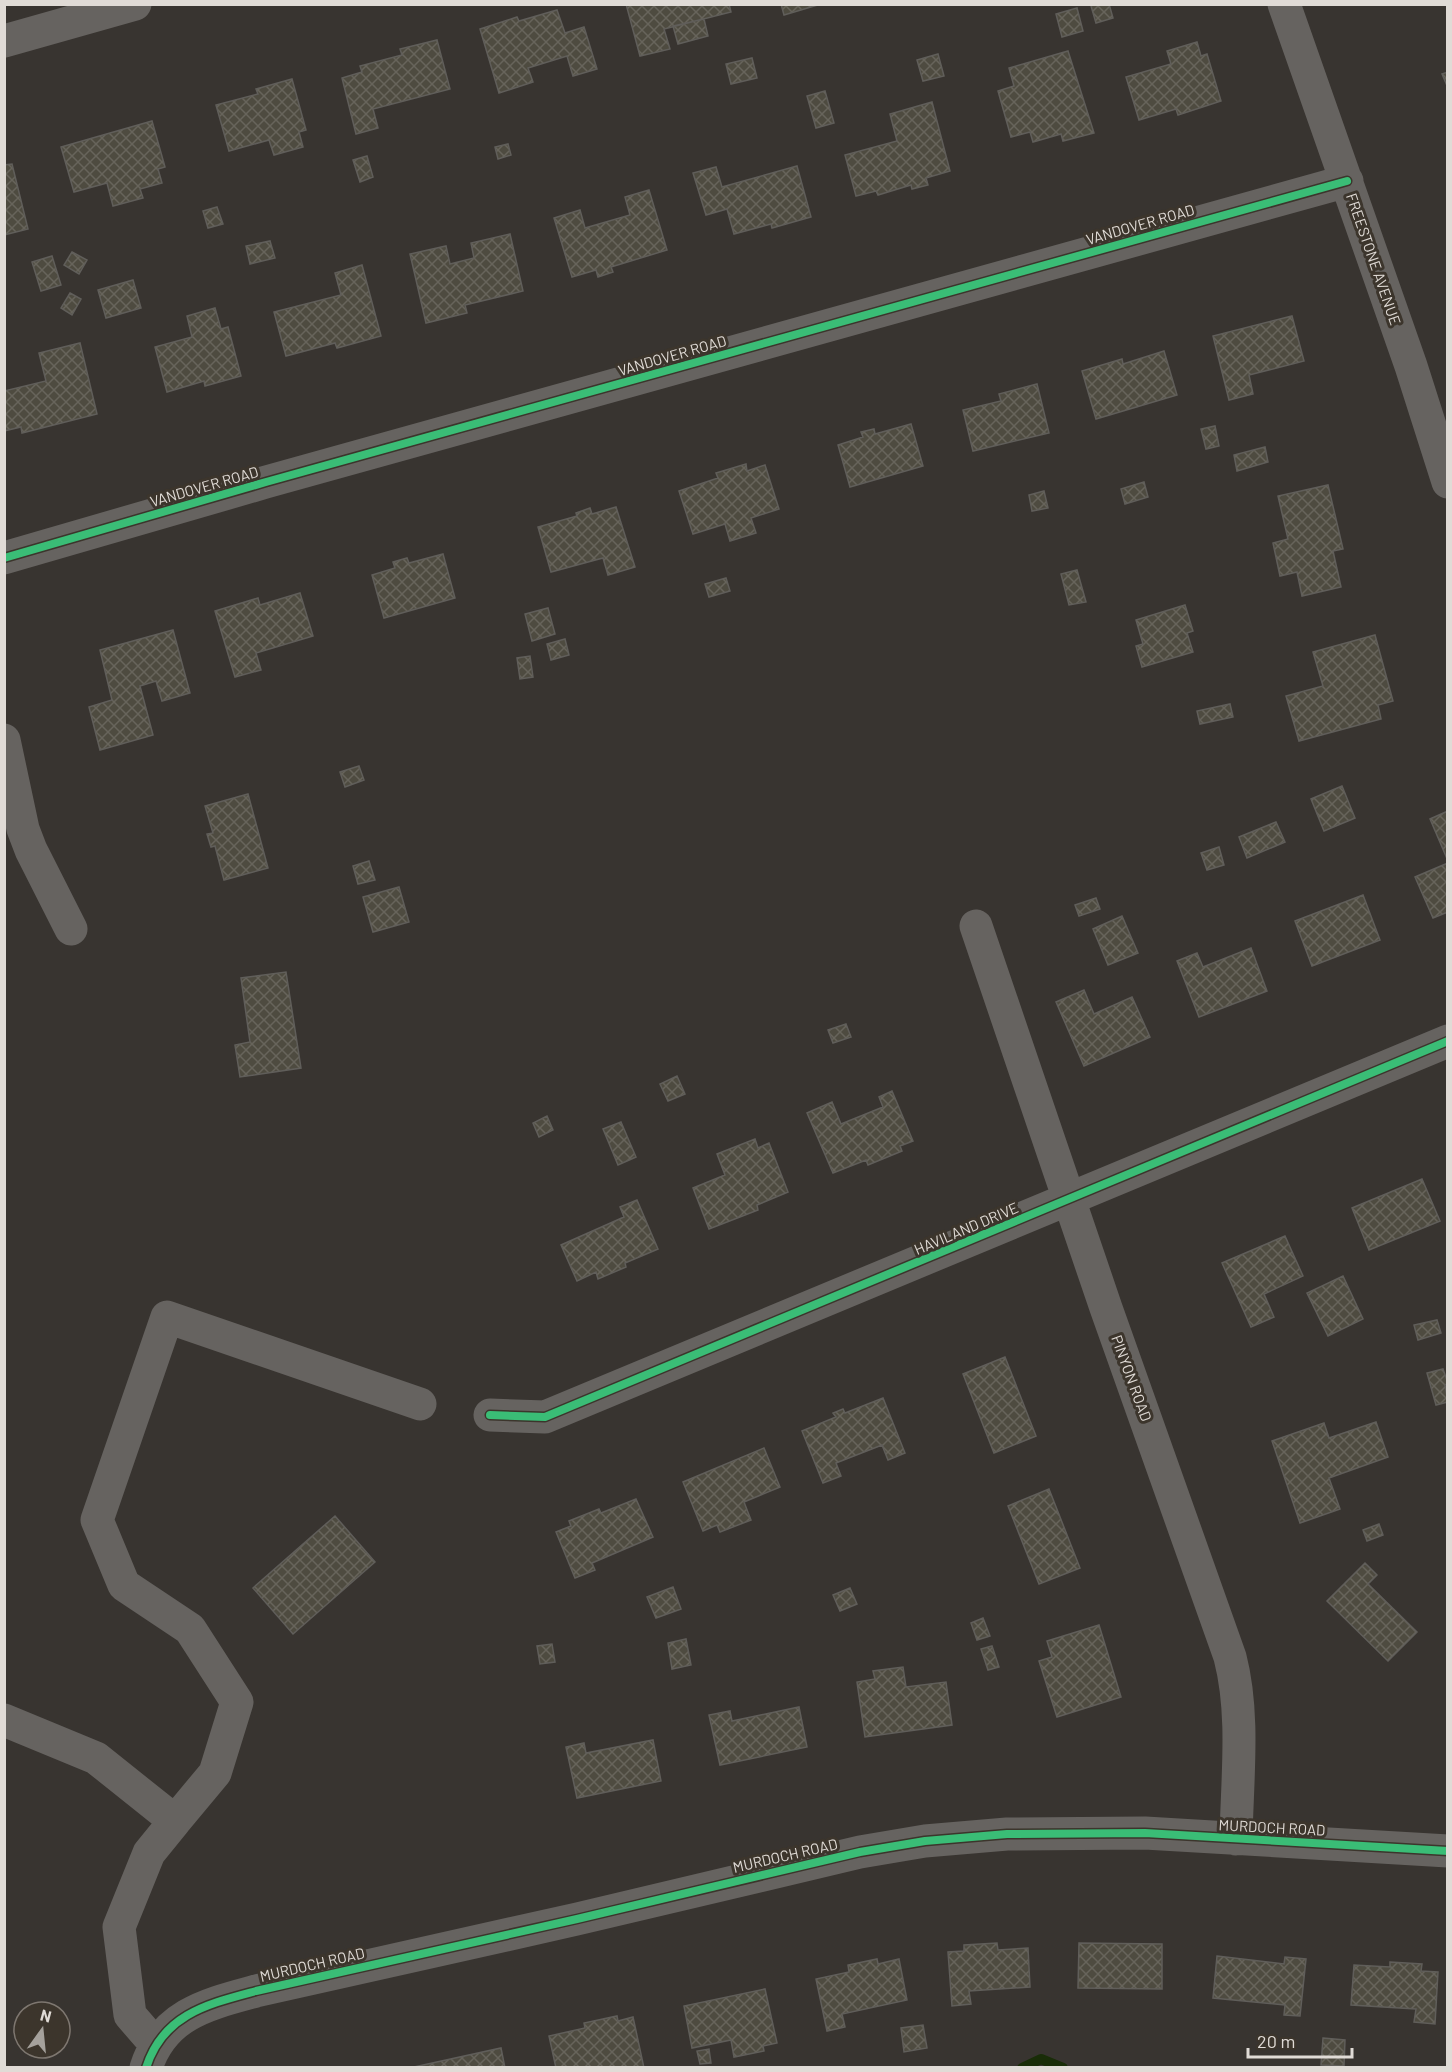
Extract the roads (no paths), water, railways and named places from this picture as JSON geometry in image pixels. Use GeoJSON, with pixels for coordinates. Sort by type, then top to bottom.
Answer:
{"type":"FeatureCollection","features":[{"type":"Feature","properties":{"kind":"street"},"geometry":{"type":"LineString","coordinates":[[4,41],[135,4]]}},
{"type":"Feature","properties":{"kind":"street","name":"FREESTONE AVENUE"},"geometry":{"type":"LineString","coordinates":[[1284,4],[1411,366],[1448,482]]}},
{"type":"Feature","properties":{"kind":"street","name":"VANDOVER ROAD"},"geometry":{"type":"LineString","coordinates":[[4,558],[266,482],[1347,181]]}},
{"type":"Feature","properties":{"kind":"street"},"geometry":{"type":"LineString","coordinates":[[4,740],[22,829],[71,929]]}},
{"type":"Feature","properties":{"kind":"street","name":"PINYON ROAD"},"geometry":{"type":"LineString","coordinates":[[976,926],[1106,1308],[1230,1657],[1240,1714],[1236,1839]]}},
{"type":"Feature","properties":{"kind":"street","name":"HAVILAND DRIVE"},"geometry":{"type":"LineString","coordinates":[[490,1415],[545,1417],[1448,1041]]}},
{"type":"Feature","properties":{"kind":"street"},"geometry":{"type":"LineString","coordinates":[[151,2056],[130,2014],[119,1927],[149,1853],[215,1773],[237,1702],[190,1629],[124,1585],[97,1520],[167,1317],[420,1404]]}},
{"type":"Feature","properties":{"kind":"street"},"geometry":{"type":"LineString","coordinates":[[4,1720],[96,1758],[175,1821]]}},
{"type":"Feature","properties":{"kind":"street","name":"MURDOCH ROAD"},"geometry":{"type":"LineString","coordinates":[[151,2056],[171,2027],[204,2005],[701,1888],[860,1852],[925,1841],[1007,1834],[1145,1833],[1448,1851]]}},
{"type":"Feature","properties":{"kind":"waterway"},"geometry":{"type":"LineString","coordinates":[[1022,2068],[1041,2059],[1063,2068]]}}]}
